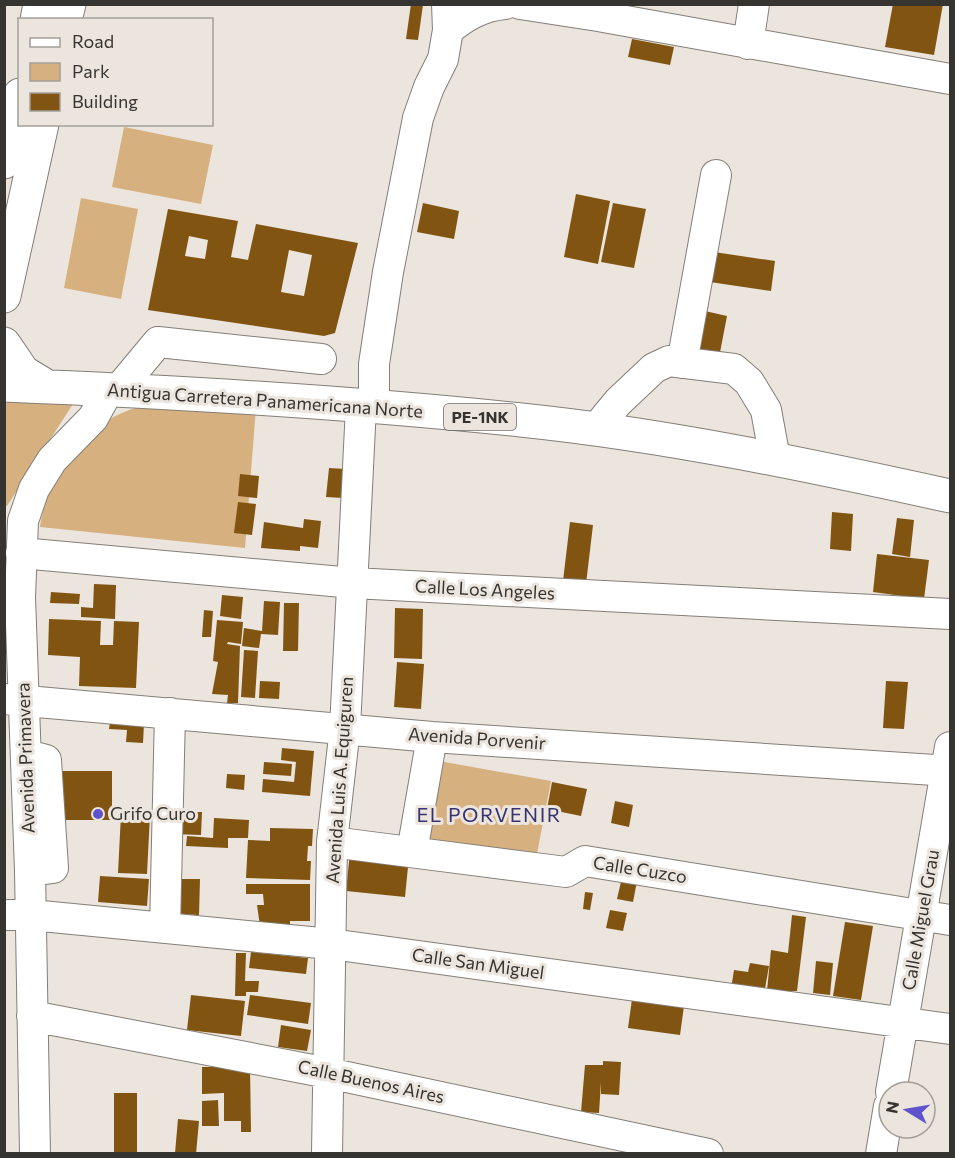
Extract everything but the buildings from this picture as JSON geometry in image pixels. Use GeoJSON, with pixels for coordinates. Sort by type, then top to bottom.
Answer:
{"type":"FeatureCollection","features":[{"type":"Feature","properties":{"kind":"main road"},"geometry":{"type":"LineString","coordinates":[[4,162],[18,103]]}},
{"type":"Feature","properties":{"kind":"main road"},"geometry":{"type":"LineString","coordinates":[[4,296],[42,126]]}},
{"type":"Feature","properties":{"kind":"main road"},"geometry":{"type":"LineString","coordinates":[[4,344],[23,372],[46,386]]}},
{"type":"Feature","properties":{"kind":"main road","name":"Antigua Carretera Panamericana Norte"},"geometry":{"type":"LineString","coordinates":[[4,384],[368,407],[523,420],[776,459],[951,496]]}},
{"type":"Feature","properties":{"kind":"street"},"geometry":{"type":"LineString","coordinates":[[447,17],[466,15],[492,5],[505,4]]}},
{"type":"Feature","properties":{"kind":"street"},"geometry":{"type":"LineString","coordinates":[[520,4],[951,79]]}},
{"type":"Feature","properties":{"kind":"street"},"geometry":{"type":"LineString","coordinates":[[748,44],[754,4]]}},
{"type":"Feature","properties":{"kind":"street","name":"Avenida Luis A. Equiguren"},"geometry":{"type":"LineString","coordinates":[[327,1154],[332,842],[345,728],[353,583],[368,407],[410,154],[421,108],[443,59],[447,17]]}},
{"type":"Feature","properties":{"kind":"street"},"geometry":{"type":"LineString","coordinates":[[682,363],[716,175]]}},
{"type":"Feature","properties":{"kind":"street","name":"Avenida Primavera"},"geometry":{"type":"LineString","coordinates":[[35,1154],[32,1016],[18,915],[30,871],[25,754],[14,699],[23,521],[34,489],[52,460],[93,418],[113,390],[158,342],[321,359]]}},
{"type":"Feature","properties":{"kind":"street"},"geometry":{"type":"LineString","coordinates":[[595,430],[618,402],[654,368],[669,361],[734,369],[749,382],[766,410],[776,459]]}},
{"type":"Feature","properties":{"kind":"street","name":"Calle Los Angeles"},"geometry":{"type":"LineString","coordinates":[[21,553],[353,583],[951,614]]}},
{"type":"Feature","properties":{"kind":"street","name":"Avenida Porvenir"},"geometry":{"type":"LineString","coordinates":[[14,699],[432,737],[949,763]]}},
{"type":"Feature","properties":{"kind":"street"},"geometry":{"type":"LineString","coordinates":[[165,928],[170,713]]}},
{"type":"Feature","properties":{"kind":"street"},"geometry":{"type":"LineString","coordinates":[[412,852],[432,737]]}},
{"type":"Feature","properties":{"kind":"street","name":"Calle Miguel Grau"},"geometry":{"type":"LineString","coordinates":[[893,1080],[949,763]]}},
{"type":"Feature","properties":{"kind":"street","name":"Calle Cuzco"},"geometry":{"type":"LineString","coordinates":[[332,842],[566,872],[585,861],[951,920]]}},
{"type":"Feature","properties":{"kind":"street","name":"Calle San Miguel"},"geometry":{"type":"LineString","coordinates":[[18,915],[331,944],[951,1029]]}},
{"type":"Feature","properties":{"kind":"street","name":"Calle Buenos Aires"},"geometry":{"type":"LineString","coordinates":[[32,1016],[328,1073],[708,1154]]}},
{"type":"Feature","properties":{"kind":"green space"},"geometry":{"type":"Polygon","coordinates":[[[124,127],[213,145],[201,204],[112,187],[124,127]]]}},
{"type":"Feature","properties":{"kind":"green space"},"geometry":{"type":"Polygon","coordinates":[[[81,198],[138,209],[121,299],[64,288],[81,198]]]}},
{"type":"Feature","properties":{"kind":"green space"},"geometry":{"type":"Polygon","coordinates":[[[17,399],[73,404],[7,506],[4,506],[4,404],[17,399]]]}},
{"type":"Feature","properties":{"kind":"green space"},"geometry":{"type":"Polygon","coordinates":[[[149,405],[256,408],[245,548],[40,527],[43,511],[57,477],[79,445],[107,421],[128,410],[149,405]]]}},
{"type":"Feature","properties":{"kind":"green space"},"geometry":{"type":"Polygon","coordinates":[[[439,761],[551,781],[536,859],[423,844],[439,761]]]}},
{"type":"Feature","properties":{"kind":"place","name":"Grifo Curo"},"geometry":{"type":"Point","coordinates":[98,814]}},
{"type":"Feature","properties":{"kind":"district","name":"EL PORVENIR"},"geometry":{"type":"Point","coordinates":[489,815]}}]}
